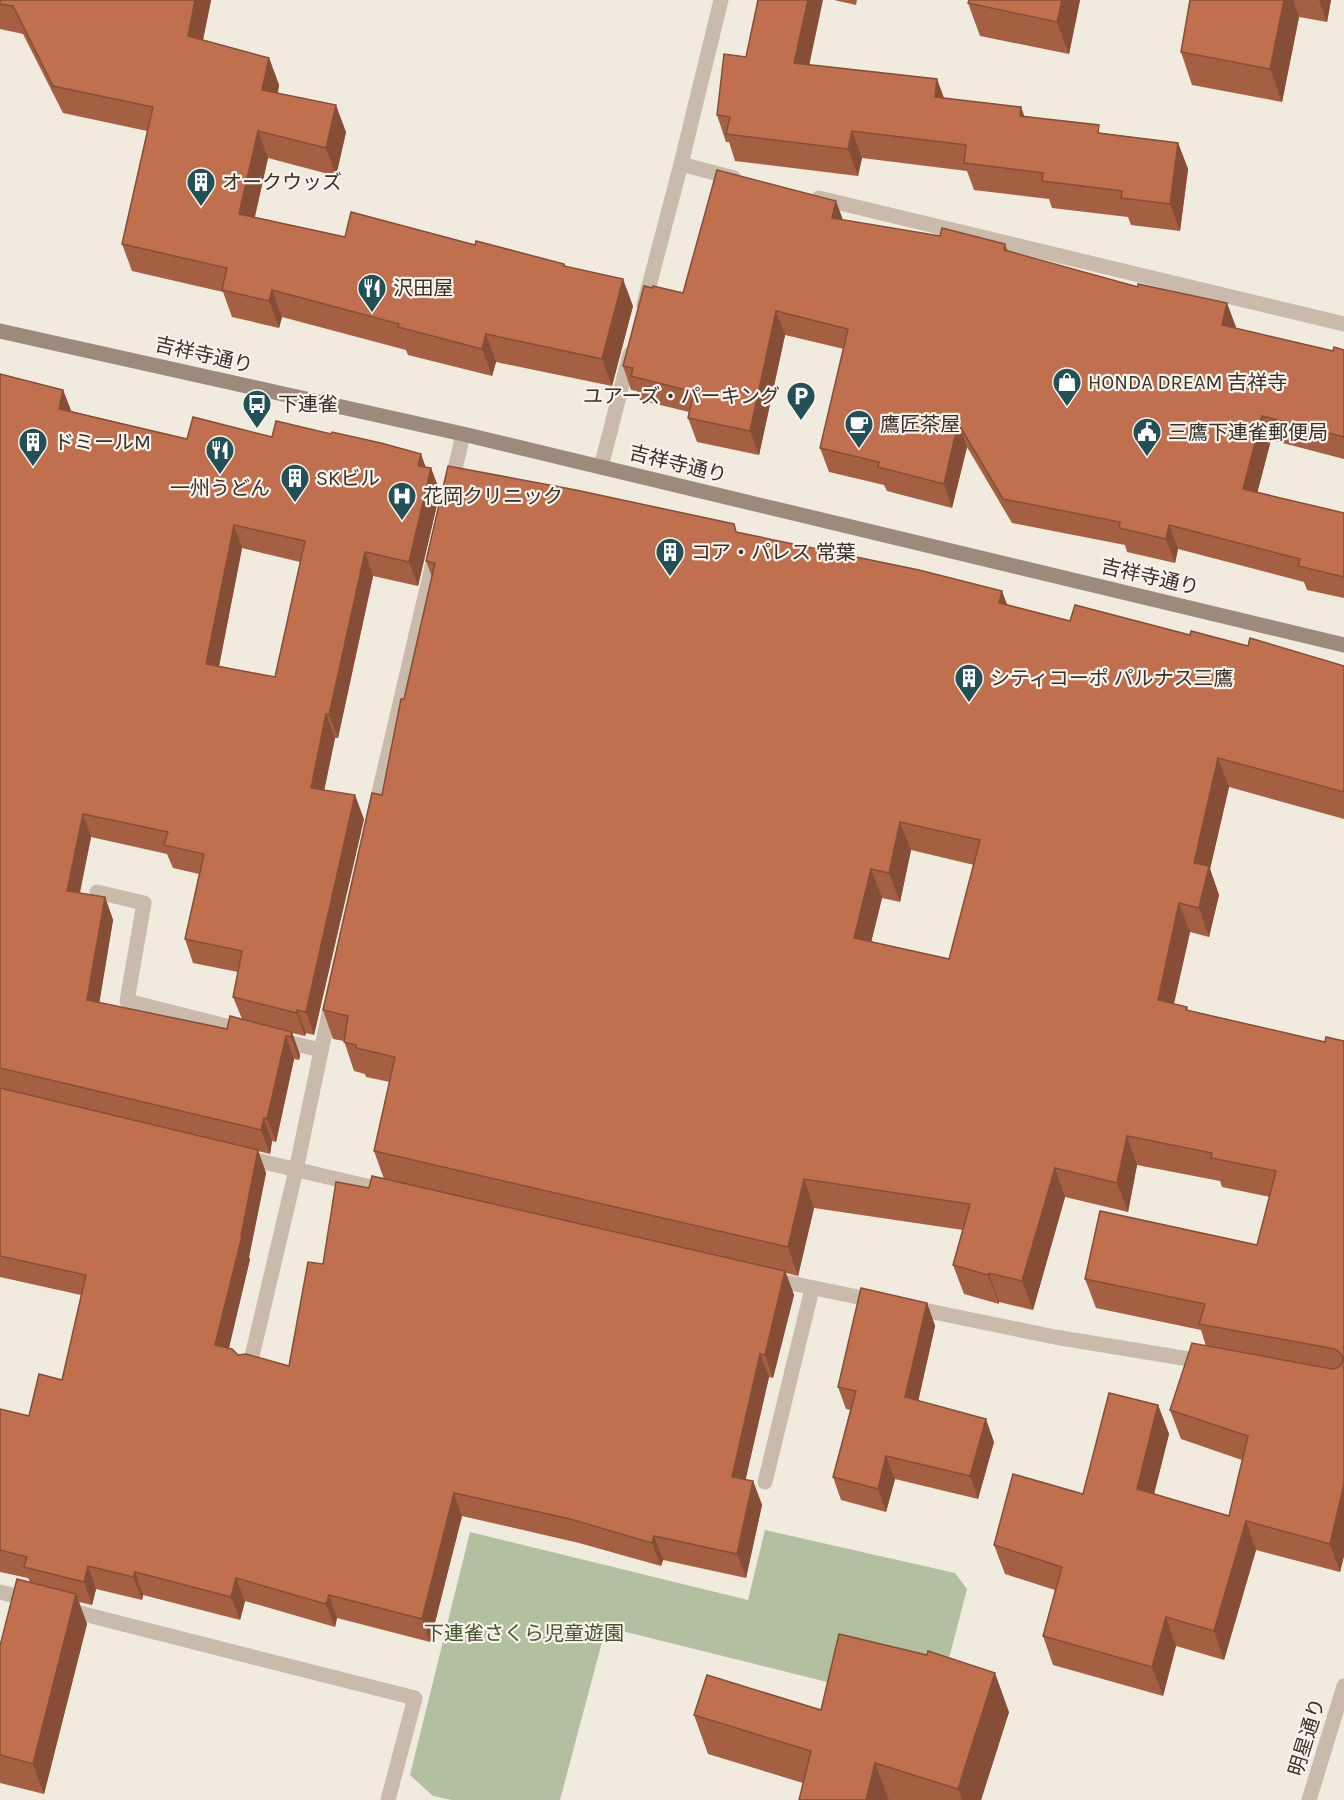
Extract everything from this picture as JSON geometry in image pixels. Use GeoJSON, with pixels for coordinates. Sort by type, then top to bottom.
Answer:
{"type":"FeatureCollection","features":[{"type":"Feature","properties":{"kind":"main road","name":"吉祥寺通り"},"geometry":{"type":"LineString","coordinates":[[0,331],[463,434],[1344,645]]}},
{"type":"Feature","properties":{"kind":"street"},"geometry":{"type":"LineString","coordinates":[[601,467],[681,164],[721,0]]}},
{"type":"Feature","properties":{"kind":"street"},"geometry":{"type":"LineString","coordinates":[[681,164],[745,180]]}},
{"type":"Feature","properties":{"kind":"street"},"geometry":{"type":"LineString","coordinates":[[802,194],[1344,324]]}},
{"type":"Feature","properties":{"kind":"street"},"geometry":{"type":"LineString","coordinates":[[447,503],[463,434]]}},
{"type":"Feature","properties":{"kind":"street"},"geometry":{"type":"LineString","coordinates":[[370,831],[439,537]]}},
{"type":"Feature","properties":{"kind":"street"},"geometry":{"type":"LineString","coordinates":[[97,892],[144,903],[128,1001],[321,1050]]}},
{"type":"Feature","properties":{"kind":"street"},"geometry":{"type":"LineString","coordinates":[[249,1369],[296,1170],[334,993]]}},
{"type":"Feature","properties":{"kind":"street"},"geometry":{"type":"LineString","coordinates":[[228,1153],[399,1194]]}},
{"type":"Feature","properties":{"kind":"street"},"geometry":{"type":"LineString","coordinates":[[755,1276],[1055,1336],[1221,1365]]}},
{"type":"Feature","properties":{"kind":"street"},"geometry":{"type":"LineString","coordinates":[[765,1482],[812,1289]]}},
{"type":"Feature","properties":{"kind":"street"},"geometry":{"type":"LineString","coordinates":[[0,1592],[415,1698],[388,1800]]}},
{"type":"Feature","properties":{"kind":"street","name":"明星通り"},"geometry":{"type":"LineString","coordinates":[[1309,1800],[1344,1686]]}},
{"type":"Feature","properties":{"kind":"green space","name":"下連雀さくら児童遊園"},"geometry":{"type":"Polygon","coordinates":[[[765,1530],[955,1573],[967,1589],[945,1674],[838,1648],[827,1682],[606,1627],[560,1800],[452,1800],[433,1796],[410,1775],[470,1532],[748,1600],[765,1530]]]}},
{"type":"Feature","properties":{"kind":"building"},"geometry":{"type":"Polygon","coordinates":[[[0,0],[195,0],[188,36],[269,58],[262,90],[336,105],[326,148],[258,131],[239,214],[345,237],[351,212],[475,245],[476,241],[564,264],[564,266],[623,279],[602,359],[486,334],[482,349],[272,290],[269,301],[222,290],[227,268],[122,244],[153,107],[53,86],[13,6],[0,4],[0,0]]]}},
{"type":"Feature","properties":{"kind":"building"},"geometry":{"type":"Polygon","coordinates":[[[758,0],[808,0],[794,63],[937,79],[935,97],[1021,107],[1020,116],[1099,125],[1098,133],[1178,143],[1170,204],[1121,198],[1122,191],[1042,181],[1043,173],[964,163],[966,145],[852,131],[848,149],[726,134],[730,117],[717,115],[724,54],[746,57],[758,0]]]}},
{"type":"Feature","properties":{"kind":"building"},"geometry":{"type":"Polygon","coordinates":[[[969,0],[1062,0],[1057,22],[968,3],[969,0]]]}},
{"type":"Feature","properties":{"kind":"building"},"geometry":{"type":"Polygon","coordinates":[[[1190,0],[1284,0],[1270,69],[1181,52],[1190,0]]]}},
{"type":"Feature","properties":{"kind":"building"},"geometry":{"type":"Polygon","coordinates":[[[717,170],[836,201],[832,218],[940,236],[942,228],[1005,244],[1004,250],[1138,287],[1138,284],[1227,303],[1222,325],[1333,351],[1334,347],[1344,350],[1344,437],[1262,416],[1243,489],[1344,513],[1344,577],[1298,566],[1300,559],[1169,525],[1166,539],[1119,528],[1120,522],[1003,499],[958,423],[944,484],[878,467],[879,462],[820,448],[848,329],[776,311],[750,431],[688,418],[694,392],[631,376],[633,368],[623,366],[644,286],[683,293],[717,170]]]}},
{"type":"Feature","properties":{"kind":"building"},"geometry":{"type":"Polygon","coordinates":[[[0,374],[63,390],[59,409],[187,439],[193,417],[272,437],[276,421],[381,443],[421,454],[418,466],[431,468],[409,562],[365,552],[329,715],[326,714],[311,788],[355,795],[306,1012],[297,1010],[297,1013],[233,997],[242,951],[185,939],[204,854],[164,845],[168,832],[83,814],[67,891],[105,897],[87,1000],[227,1029],[230,1016],[292,1032],[291,1037],[286,1036],[267,1119],[264,1118],[261,1130],[0,1068],[0,374]],[[234,525],[206,664],[275,677],[305,541],[234,525]]]}},
{"type":"Feature","properties":{"kind":"building"},"geometry":{"type":"Polygon","coordinates":[[[448,466],[576,490],[734,524],[736,532],[919,570],[1002,591],[999,603],[1070,621],[1075,605],[1190,635],[1191,631],[1248,646],[1250,638],[1344,666],[1344,792],[1218,758],[1194,863],[1209,866],[1199,908],[1179,903],[1158,1000],[1187,1007],[1186,1010],[1325,1042],[1326,1037],[1344,1041],[1344,1484],[1330,1544],[1246,1521],[1214,1631],[1166,1617],[1152,1667],[1043,1636],[1062,1567],[994,1545],[1013,1474],[1083,1494],[1109,1393],[1158,1405],[1137,1489],[1229,1516],[1248,1436],[1170,1410],[1192,1343],[1332,1369],[1341,1365],[1342,1355],[1335,1349],[1199,1324],[1205,1304],[1085,1279],[1100,1211],[1257,1245],[1276,1171],[1211,1158],[1212,1153],[1127,1136],[1117,1183],[1055,1168],[1022,1281],[989,1273],[988,1275],[953,1265],[970,1204],[804,1179],[788,1247],[374,1151],[395,1057],[356,1048],[356,1045],[344,1042],[348,1016],[323,1010],[372,793],[382,795],[401,699],[404,699],[435,563],[426,561],[448,466]],[[900,822],[889,873],[871,869],[854,938],[949,959],[980,840],[900,822]]]}},
{"type":"Feature","properties":{"kind":"building"},"geometry":{"type":"Polygon","coordinates":[[[0,1088],[258,1150],[242,1236],[215,1345],[232,1349],[238,1355],[246,1354],[289,1366],[308,1262],[323,1264],[336,1182],[369,1188],[372,1176],[785,1271],[765,1355],[760,1354],[732,1477],[753,1481],[737,1554],[654,1536],[652,1543],[570,1519],[454,1493],[422,1619],[329,1595],[326,1604],[236,1578],[231,1597],[135,1572],[133,1577],[88,1566],[84,1582],[24,1567],[27,1557],[0,1550],[0,1409],[29,1416],[39,1374],[62,1380],[86,1275],[0,1256],[0,1088]]]}},
{"type":"Feature","properties":{"kind":"building"},"geometry":{"type":"Polygon","coordinates":[[[861,1288],[927,1303],[905,1397],[986,1419],[970,1476],[886,1456],[878,1489],[833,1477],[856,1391],[838,1387],[861,1288]]]}},
{"type":"Feature","properties":{"kind":"building"},"geometry":{"type":"Polygon","coordinates":[[[17,1579],[76,1594],[33,1764],[0,1755],[0,1646],[17,1579]]]}},
{"type":"Feature","properties":{"kind":"building"},"geometry":{"type":"Polygon","coordinates":[[[839,1634],[927,1655],[928,1651],[995,1673],[958,1789],[875,1763],[866,1800],[799,1800],[811,1751],[694,1715],[707,1675],[821,1710],[839,1634]]]}},
{"type":"Feature","properties":{"kind":"place","name":"オークウッズ"},"geometry":{"type":"Point","coordinates":[201,208]}},
{"type":"Feature","properties":{"kind":"place","name":"沢田屋"},"geometry":{"type":"Point","coordinates":[372,314]}},
{"type":"Feature","properties":{"kind":"place","name":"HONDA DREAM 吉祥寺"},"geometry":{"type":"Point","coordinates":[1067,408]}},
{"type":"Feature","properties":{"kind":"place","name":"ユアーズ・パーキング"},"geometry":{"type":"Point","coordinates":[801,422]}},
{"type":"Feature","properties":{"kind":"place","name":"下連雀"},"geometry":{"type":"Point","coordinates":[257,430]}},
{"type":"Feature","properties":{"kind":"place","name":"鷹匠茶屋"},"geometry":{"type":"Point","coordinates":[859,450]}},
{"type":"Feature","properties":{"kind":"place","name":"三鷹下連雀郵便局"},"geometry":{"type":"Point","coordinates":[1147,458]}},
{"type":"Feature","properties":{"kind":"place","name":"ドミールM"},"geometry":{"type":"Point","coordinates":[33,468]}},
{"type":"Feature","properties":{"kind":"place","name":"一州うどん"},"geometry":{"type":"Point","coordinates":[220,476]}},
{"type":"Feature","properties":{"kind":"place","name":"SKビル"},"geometry":{"type":"Point","coordinates":[295,504]}},
{"type":"Feature","properties":{"kind":"place","name":"花岡クリニック"},"geometry":{"type":"Point","coordinates":[402,522]}},
{"type":"Feature","properties":{"kind":"place","name":"コア・パレス 常葉"},"geometry":{"type":"Point","coordinates":[670,578]}},
{"type":"Feature","properties":{"kind":"place","name":"シティコーポ パルナス三鷹"},"geometry":{"type":"Point","coordinates":[969,704]}}]}
